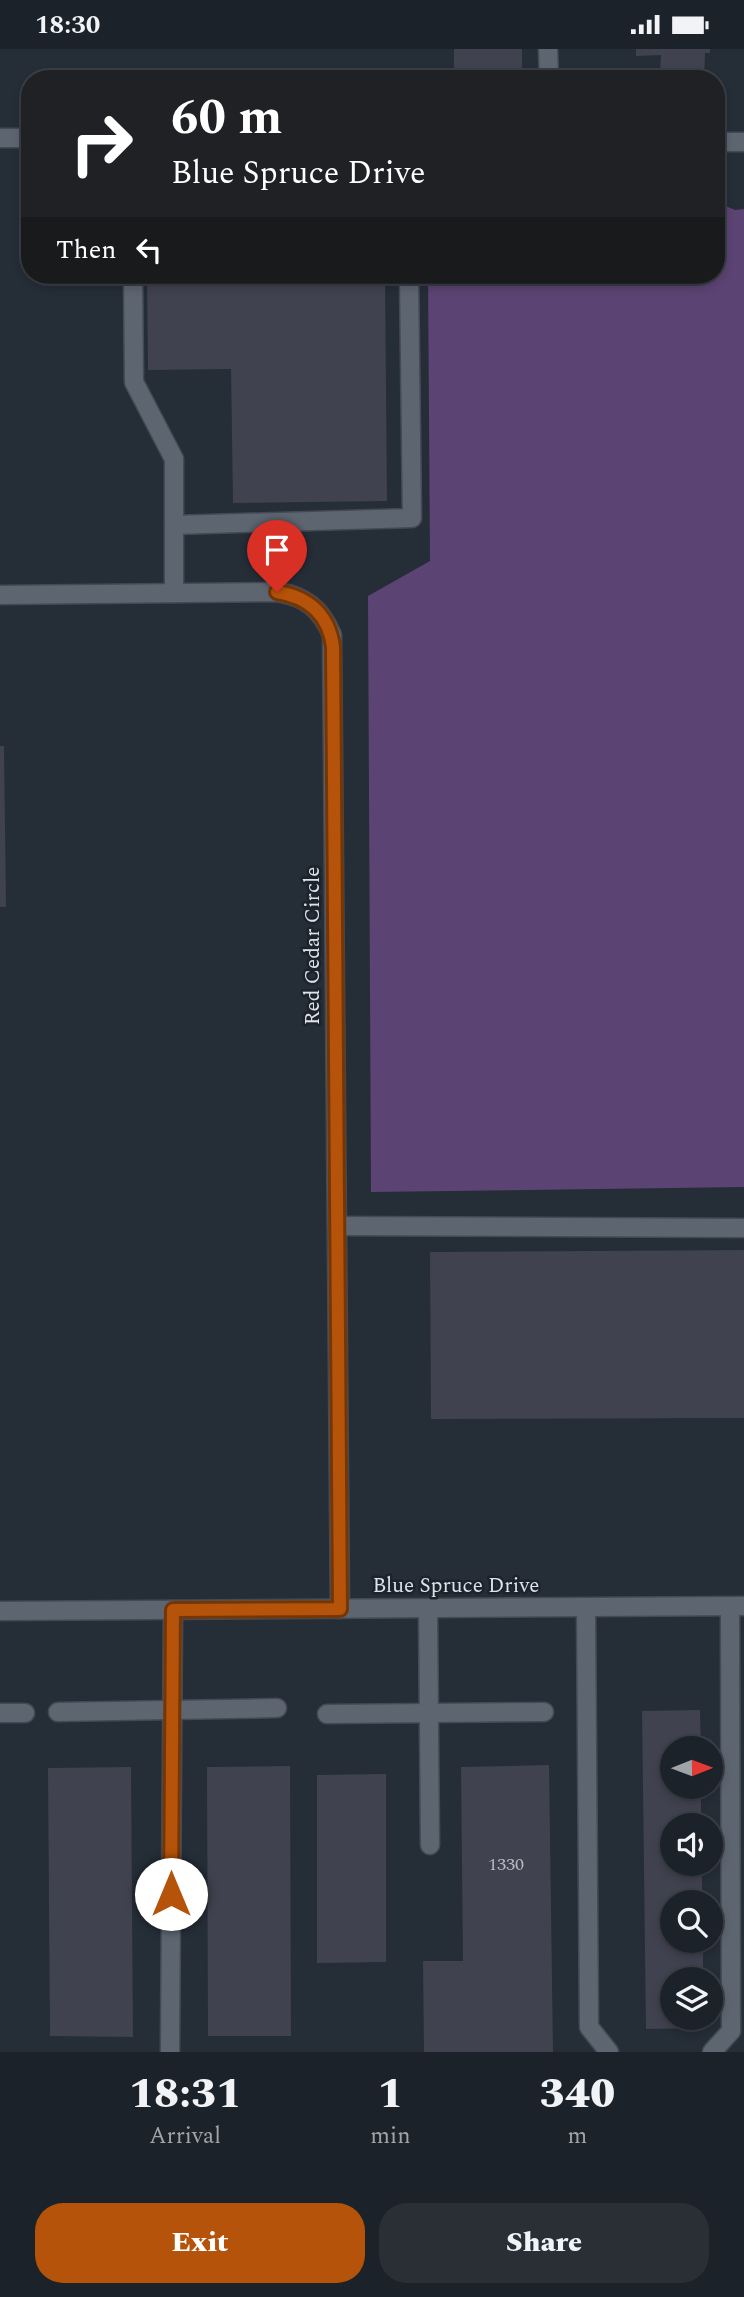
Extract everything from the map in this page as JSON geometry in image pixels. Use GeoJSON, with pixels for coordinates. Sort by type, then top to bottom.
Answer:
{"type":"FeatureCollection","features":[{"type":"Feature","properties":{"kind":"street"},"geometry":{"type":"LineString","coordinates":[[548,49],[549,70]]}},
{"type":"Feature","properties":{"kind":"street"},"geometry":{"type":"LineString","coordinates":[[0,138],[21,138]]}},
{"type":"Feature","properties":{"kind":"street"},"geometry":{"type":"LineString","coordinates":[[725,142],[744,142]]}},
{"type":"Feature","properties":{"kind":"street"},"geometry":{"type":"LineString","coordinates":[[134,284],[134,382],[174,459],[174,593]]}},
{"type":"Feature","properties":{"kind":"street"},"geometry":{"type":"LineString","coordinates":[[174,525],[412,518],[409,284]]}},
{"type":"Feature","properties":{"kind":"street","name":"Red Cedar Circle"},"geometry":{"type":"LineString","coordinates":[[0,595],[289,594],[301,598],[320,613],[331,635],[340,1609]]}},
{"type":"Feature","properties":{"kind":"street"},"geometry":{"type":"LineString","coordinates":[[337,1226],[744,1228]]}},
{"type":"Feature","properties":{"kind":"street"},"geometry":{"type":"LineString","coordinates":[[712,2052],[731,2031],[737,1607]]}},
{"type":"Feature","properties":{"kind":"street","name":"Blue Spruce Drive"},"geometry":{"type":"LineString","coordinates":[[0,1611],[737,1607]]}},
{"type":"Feature","properties":{"kind":"street"},"geometry":{"type":"LineString","coordinates":[[586,1608],[589,2027],[609,2052]]}},
{"type":"Feature","properties":{"kind":"street"},"geometry":{"type":"LineString","coordinates":[[428,1609],[430,1845]]}},
{"type":"Feature","properties":{"kind":"street"},"geometry":{"type":"LineString","coordinates":[[170,2052],[173,1610]]}},
{"type":"Feature","properties":{"kind":"street"},"geometry":{"type":"LineString","coordinates":[[58,1712],[277,1708]]}},
{"type":"Feature","properties":{"kind":"street"},"geometry":{"type":"LineString","coordinates":[[327,1714],[544,1712]]}},
{"type":"Feature","properties":{"kind":"street"},"geometry":{"type":"LineString","coordinates":[[0,1713],[25,1713]]}},
{"type":"Feature","properties":{"kind":"shaded area"},"geometry":{"type":"Polygon","coordinates":[[[725,206],[735,210],[744,209],[744,1187],[371,1192],[368,596],[430,561],[428,284],[725,284],[725,206]]]}},
{"type":"Feature","properties":{"kind":"building"},"geometry":{"type":"Polygon","coordinates":[[[454,49],[522,49],[522,70],[454,70],[454,49]]]}},
{"type":"Feature","properties":{"kind":"building"},"geometry":{"type":"Polygon","coordinates":[[[636,49],[710,49],[710,53],[705,53],[704,70],[660,70],[661,55],[636,56],[636,49]]]}},
{"type":"Feature","properties":{"kind":"building"},"geometry":{"type":"Polygon","coordinates":[[[147,284],[385,284],[387,501],[233,503],[231,369],[148,370],[147,284]]]}},
{"type":"Feature","properties":{"kind":"building"},"geometry":{"type":"Polygon","coordinates":[[[0,746],[4,746],[6,907],[0,907],[0,746]]]}},
{"type":"Feature","properties":{"kind":"building"},"geometry":{"type":"Polygon","coordinates":[[[744,1250],[744,1418],[431,1419],[430,1252],[744,1250]]]}},
{"type":"Feature","properties":{"kind":"building"},"geometry":{"type":"Polygon","coordinates":[[[700,1710],[701,1736],[660,1736],[660,1799],[701,1799],[701,1813],[660,1813],[660,1876],[702,1876],[702,1890],[660,1890],[660,1953],[703,1953],[703,1967],[660,1967],[660,2029],[646,2029],[642,1711],[700,1710]]]}},
{"type":"Feature","properties":{"kind":"building"},"geometry":{"type":"Polygon","coordinates":[[[549,1765],[553,2052],[424,2052],[423,1961],[463,1961],[461,1767],[549,1765]]]}},
{"type":"Feature","properties":{"kind":"building"},"geometry":{"type":"Polygon","coordinates":[[[290,1766],[291,2036],[208,2036],[207,1767],[290,1766]]]}},
{"type":"Feature","properties":{"kind":"building"},"geometry":{"type":"Polygon","coordinates":[[[131,1767],[133,2037],[50,2036],[48,1768],[131,1767]]]}},
{"type":"Feature","properties":{"kind":"building"},"geometry":{"type":"Polygon","coordinates":[[[386,1774],[386,1962],[317,1963],[317,1775],[386,1774]]]}},
{"type":"Feature","properties":{"kind":"route"},"geometry":{"type":"LineString","coordinates":[[171,1894],[173,1610],[340,1609],[333,647],[327,623],[312,604],[301,598],[277,592]]}}]}
